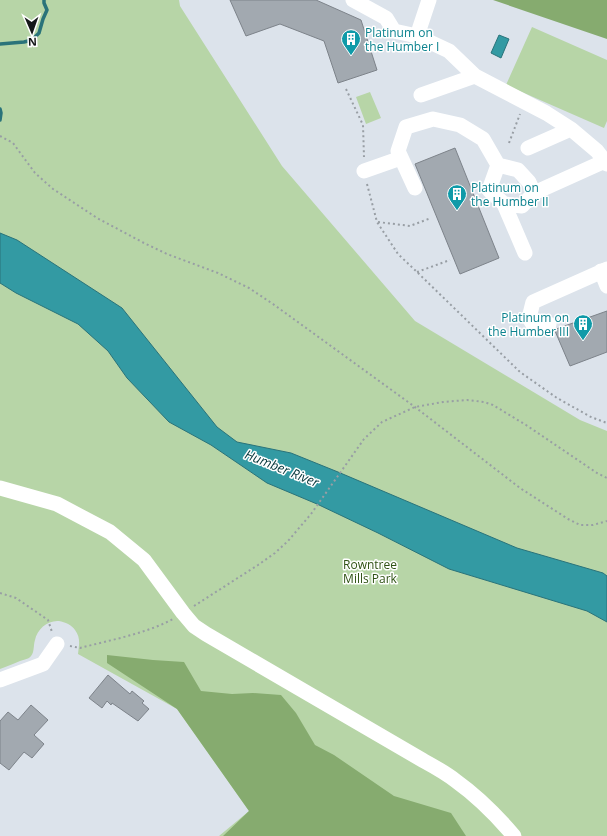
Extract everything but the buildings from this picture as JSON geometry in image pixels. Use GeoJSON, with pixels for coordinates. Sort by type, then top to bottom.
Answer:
{"type":"FeatureCollection","features":[{"type":"Feature","properties":{"kind":"street"},"geometry":{"type":"LineString","coordinates":[[353,0],[386,18],[394,31],[417,36],[449,51],[475,76],[546,113],[571,129],[604,156],[534,193],[522,206],[509,205]]}},
{"type":"Feature","properties":{"kind":"street"},"geometry":{"type":"LineString","coordinates":[[417,36],[429,0]]}},
{"type":"Feature","properties":{"kind":"street"},"geometry":{"type":"LineString","coordinates":[[421,95],[475,76]]}},
{"type":"Feature","properties":{"kind":"street"},"geometry":{"type":"LineString","coordinates":[[415,188],[398,151],[406,127],[433,120],[460,125],[483,139],[498,165],[518,170],[529,182],[534,193]]}},
{"type":"Feature","properties":{"kind":"street"},"geometry":{"type":"LineString","coordinates":[[528,148],[571,129]]}},
{"type":"Feature","properties":{"kind":"street"},"geometry":{"type":"LineString","coordinates":[[364,171],[401,158]]}},
{"type":"Feature","properties":{"kind":"street"},"geometry":{"type":"LineString","coordinates":[[498,165],[489,190],[509,205],[528,251]]}},
{"type":"Feature","properties":{"kind":"street"},"geometry":{"type":"LineString","coordinates":[[549,324],[535,328],[529,318],[533,302],[604,270],[607,286]]}},
{"type":"Feature","properties":{"kind":"street"},"geometry":{"type":"LineString","coordinates":[[0,488],[57,504],[110,532],[144,560],[194,626],[424,760],[456,781],[481,802],[507,827],[514,836]]}},
{"type":"Feature","properties":{"kind":"street"},"geometry":{"type":"LineString","coordinates":[[0,680],[43,664],[57,644]]}},
{"type":"Feature","properties":{"kind":"path"},"geometry":{"type":"LineString","coordinates":[[346,89],[363,125],[364,171],[377,222],[398,254],[520,372],[556,398],[591,417],[607,423]]}},
{"type":"Feature","properties":{"kind":"path"},"geometry":{"type":"LineString","coordinates":[[509,143],[525,102]]}},
{"type":"Feature","properties":{"kind":"path"},"geometry":{"type":"LineString","coordinates":[[0,136],[13,143],[35,173],[53,189],[97,218],[144,243],[167,254],[218,273],[249,288],[415,407],[520,488],[568,519],[580,525],[593,525],[607,521]]}},
{"type":"Feature","properties":{"kind":"path"},"geometry":{"type":"LineString","coordinates":[[377,222],[410,226],[431,218]]}},
{"type":"Feature","properties":{"kind":"path"},"geometry":{"type":"LineString","coordinates":[[418,272],[450,260]]}},
{"type":"Feature","properties":{"kind":"path"},"geometry":{"type":"LineString","coordinates":[[190,609],[258,564],[288,541],[311,514],[364,439],[382,422],[415,407],[443,402],[467,400],[484,402],[493,405],[526,425],[596,473],[607,478]]}},
{"type":"Feature","properties":{"kind":"path"},"geometry":{"type":"LineString","coordinates":[[0,593],[16,598],[48,620],[57,644],[80,648],[156,628],[177,616]]}},
{"type":"Feature","properties":{"kind":"green space","name":"Rowntree Mills Park"},"geometry":{"type":"Polygon","coordinates":[[[0,0],[179,0],[180,6],[282,166],[415,321],[580,420],[607,431],[607,836],[219,836],[249,811],[177,709],[78,654],[79,639],[74,628],[59,621],[47,624],[38,632],[36,636],[31,656],[0,669],[0,0]]]}},
{"type":"Feature","properties":{"kind":"green space"},"geometry":{"type":"Polygon","coordinates":[[[493,0],[607,0],[607,39],[493,0]]]}},
{"type":"Feature","properties":{"kind":"green space"},"geometry":{"type":"Polygon","coordinates":[[[532,27],[607,60],[607,121],[604,128],[506,85],[532,27]]]}},
{"type":"Feature","properties":{"kind":"green space"},"geometry":{"type":"Polygon","coordinates":[[[370,92],[381,118],[366,124],[356,97],[370,92]]]}},
{"type":"Feature","properties":{"kind":"green space"},"geometry":{"type":"Polygon","coordinates":[[[107,655],[184,662],[201,691],[232,694],[253,693],[281,695],[296,713],[315,745],[334,755],[394,796],[451,813],[466,836],[223,836],[249,811],[177,709],[107,663],[107,655]]]}},
{"type":"Feature","properties":{"kind":"water"},"geometry":{"type":"Polygon","coordinates":[[[499,35],[509,39],[501,58],[491,53],[499,35]]]}},
{"type":"Feature","properties":{"kind":"water","name":"Humber River"},"geometry":{"type":"Polygon","coordinates":[[[0,233],[17,240],[122,308],[217,427],[237,442],[291,453],[517,548],[603,573],[607,576],[607,622],[587,611],[449,569],[317,504],[267,483],[211,445],[169,422],[127,378],[108,351],[78,324],[16,293],[0,283],[0,233]]]}},
{"type":"Feature","properties":{"kind":"waterway"},"geometry":{"type":"LineString","coordinates":[[0,44],[32,40],[39,33],[47,10],[44,0]]}},
{"type":"Feature","properties":{"kind":"waterway"},"geometry":{"type":"LineString","coordinates":[[0,109],[0,120]]}},
{"type":"Feature","properties":{"kind":"place","name":"Platinum on the Humber I"},"geometry":{"type":"Point","coordinates":[351,56]}},
{"type":"Feature","properties":{"kind":"place","name":"Platinum on the Humber II"},"geometry":{"type":"Point","coordinates":[457,211]}},
{"type":"Feature","properties":{"kind":"place","name":"Platinum on the Humber III"},"geometry":{"type":"Point","coordinates":[583,341]}}]}
